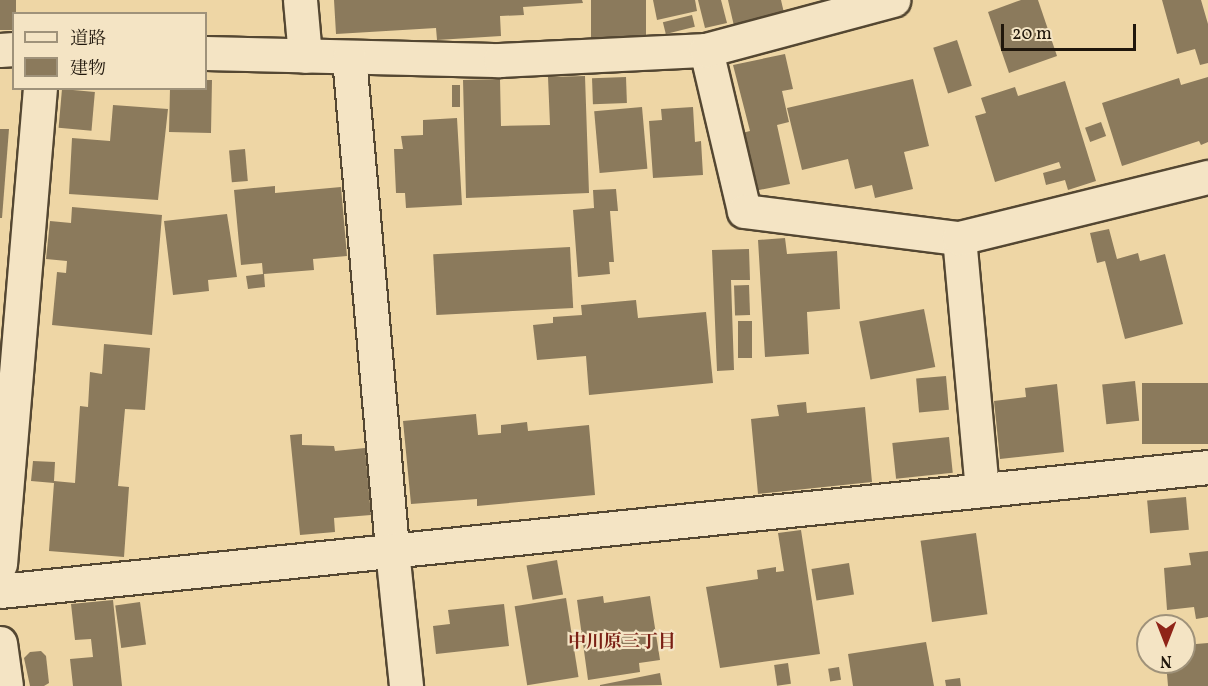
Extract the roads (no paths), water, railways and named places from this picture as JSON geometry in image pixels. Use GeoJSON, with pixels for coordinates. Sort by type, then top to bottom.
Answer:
{"type":"FeatureCollection","features":[{"type":"Feature","properties":{"kind":"street"},"geometry":{"type":"LineString","coordinates":[[300,0],[305,57]]}},
{"type":"Feature","properties":{"kind":"street"},"geometry":{"type":"LineString","coordinates":[[207,53],[500,60],[706,50],[890,0]]}},
{"type":"Feature","properties":{"kind":"street"},"geometry":{"type":"LineString","coordinates":[[706,50],[744,211],[959,238],[1208,177]]}},
{"type":"Feature","properties":{"kind":"street"},"geometry":{"type":"LineString","coordinates":[[349,57],[406,686]]}},
{"type":"Feature","properties":{"kind":"street"},"geometry":{"type":"LineString","coordinates":[[0,564],[40,90]]}},
{"type":"Feature","properties":{"kind":"street"},"geometry":{"type":"LineString","coordinates":[[959,238],[982,490]]}},
{"type":"Feature","properties":{"kind":"street"},"geometry":{"type":"LineString","coordinates":[[0,591],[1208,467]]}},
{"type":"Feature","properties":{"kind":"street"},"geometry":{"type":"LineString","coordinates":[[0,643],[6,686]]}},
{"type":"Feature","properties":{"kind":"district","name":"中川原三丁目"},"geometry":{"type":"Point","coordinates":[622,643]}}]}
